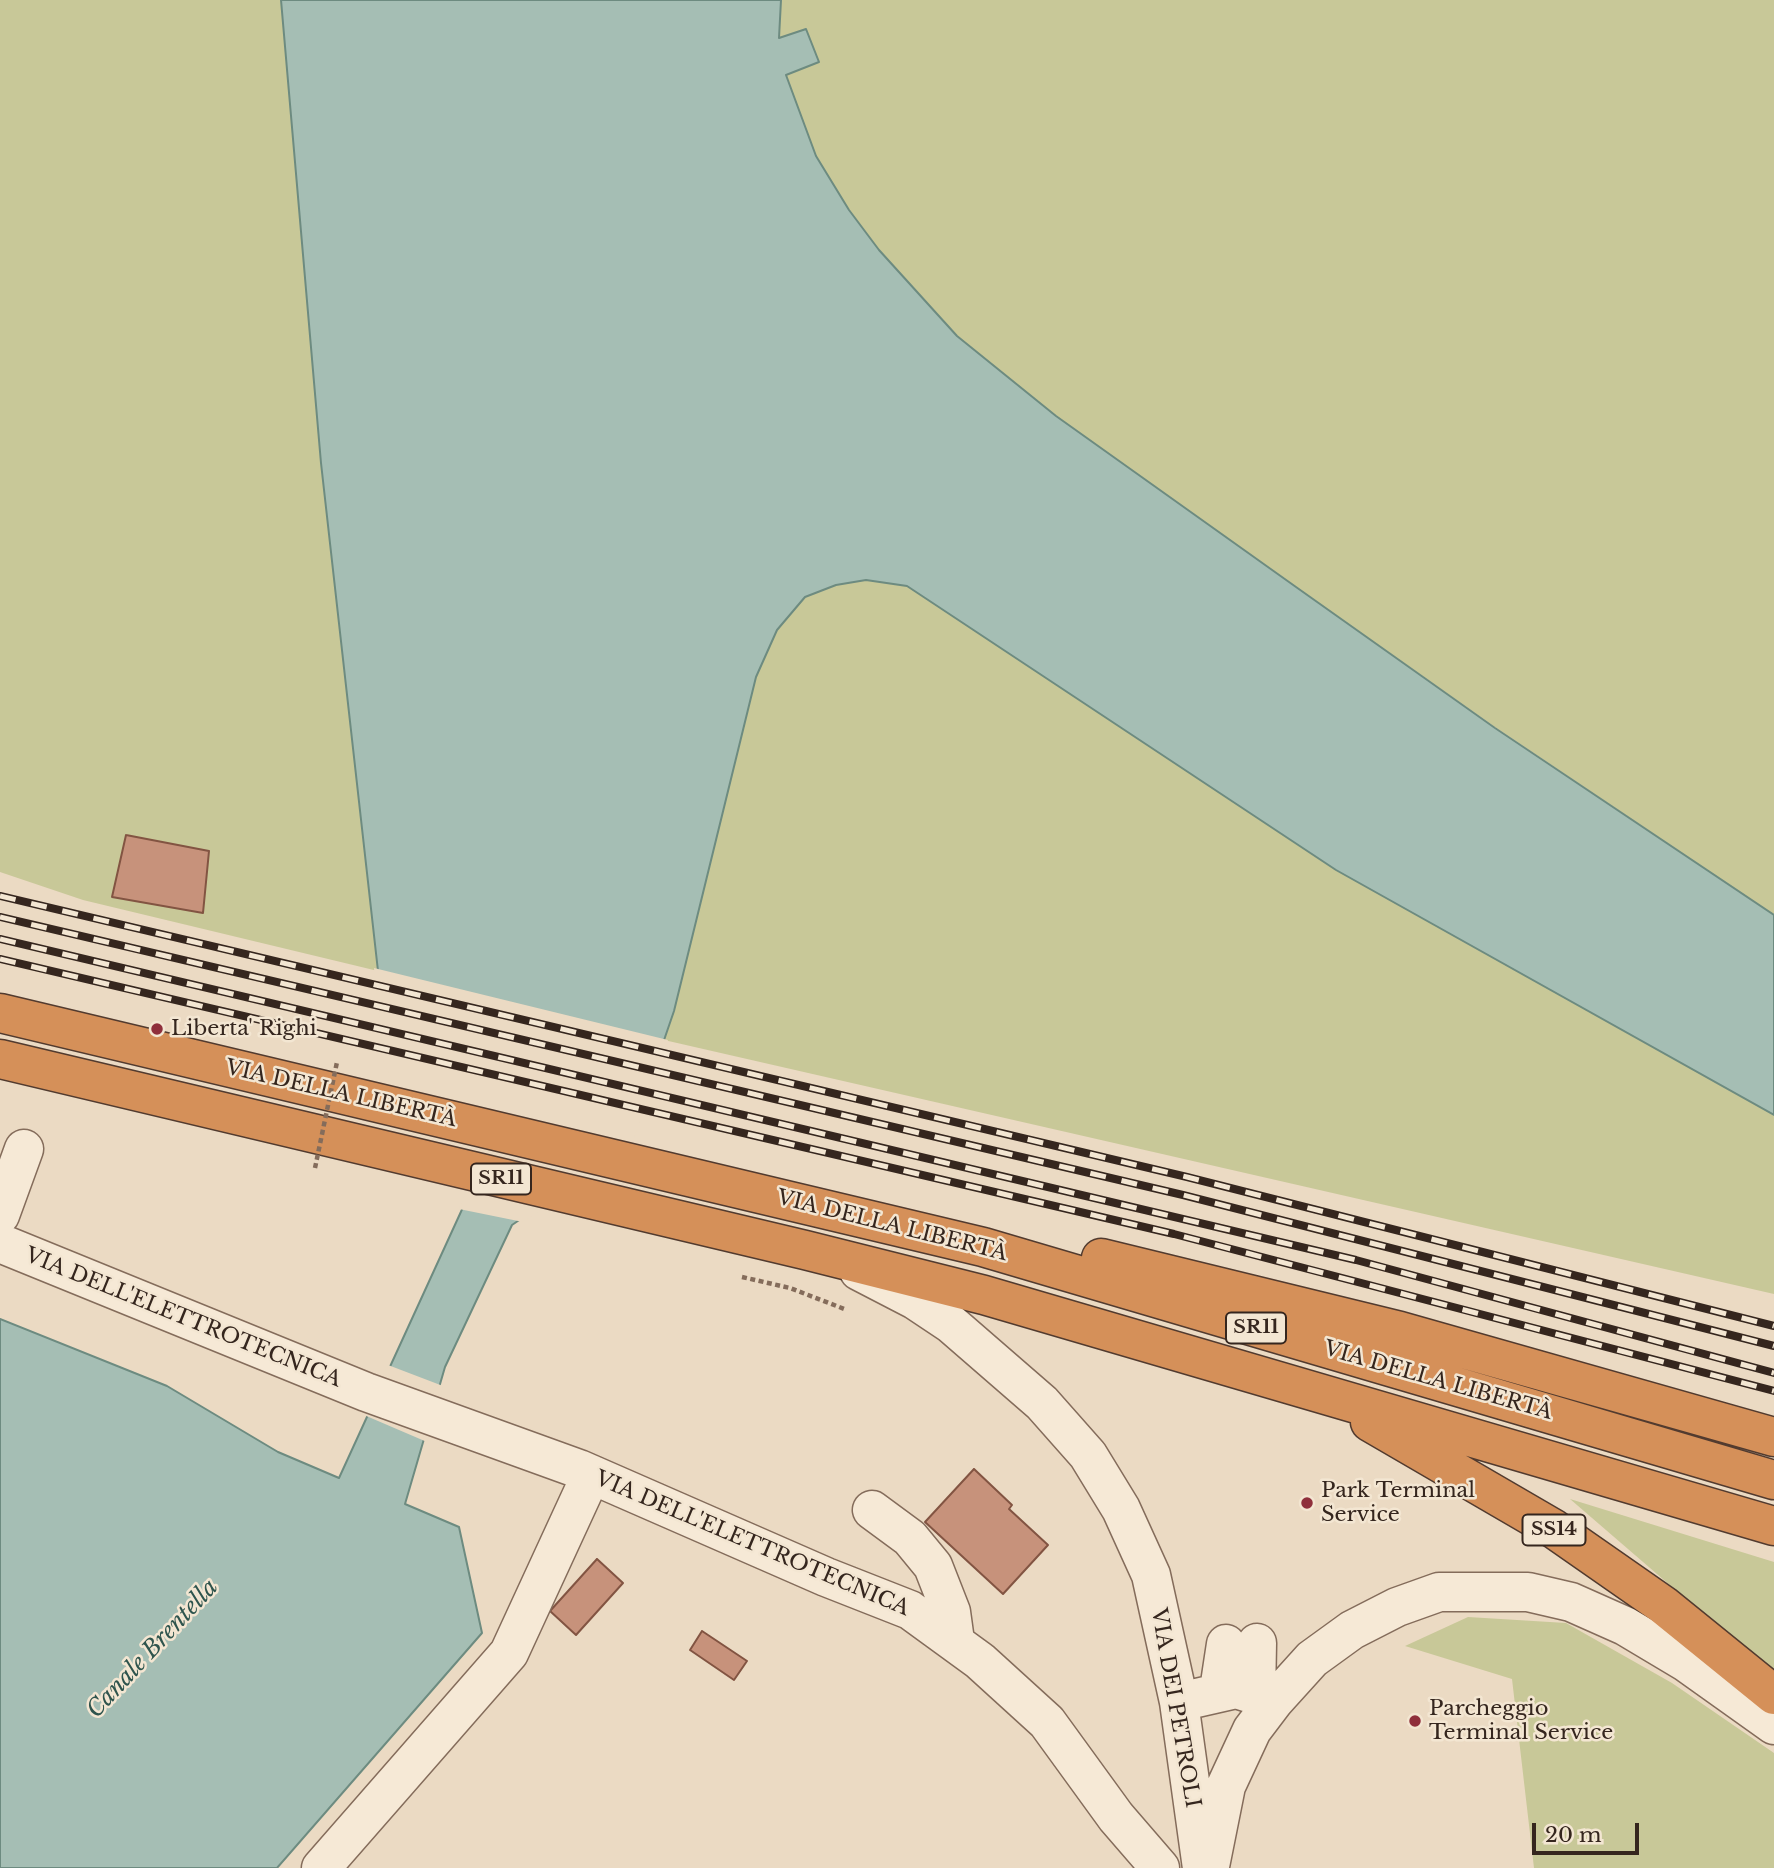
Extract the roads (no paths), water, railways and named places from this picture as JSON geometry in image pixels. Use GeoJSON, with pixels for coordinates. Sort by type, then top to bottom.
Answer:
{"type":"FeatureCollection","features":[{"type":"Feature","properties":{"kind":"highway","name":"VIA DELLA LIBERTÀ"},"geometry":{"type":"LineString","coordinates":[[0,1013],[983,1247],[1774,1480]]}},
{"type":"Feature","properties":{"kind":"highway","name":"VIA DELLA LIBERTÀ"},"geometry":{"type":"LineString","coordinates":[[0,1059],[984,1295],[1774,1526]]}},
{"type":"Feature","properties":{"kind":"highway"},"geometry":{"type":"LineString","coordinates":[[734,1186],[999,1237],[1240,1291],[1400,1331],[1774,1437]]}},
{"type":"Feature","properties":{"kind":"highway","name":"SS14"},"geometry":{"type":"LineString","coordinates":[[1317,1391],[1554,1530],[1663,1605],[1774,1695]]}},
{"type":"Feature","properties":{"kind":"street"},"geometry":{"type":"LineString","coordinates":[[0,1215],[24,1149]]}},
{"type":"Feature","properties":{"kind":"street","name":"VIA DELL'ELETTROTECNICA"},"geometry":{"type":"LineString","coordinates":[[0,1243],[366,1392],[492,1436],[591,1475],[910,1610],[955,1641],[1047,1722],[1116,1817],[1160,1868]]}},
{"type":"Feature","properties":{"kind":"street","name":"VIA DEI PETROLI"},"geometry":{"type":"LineString","coordinates":[[805,1250],[878,1279],[951,1324],[1042,1403],[1088,1455],[1121,1509],[1151,1575],[1179,1702],[1202,1868]]}},
{"type":"Feature","properties":{"kind":"street"},"geometry":{"type":"LineString","coordinates":[[321,1868],[509,1653],[591,1475]]}},
{"type":"Feature","properties":{"kind":"street"},"geometry":{"type":"LineString","coordinates":[[872,1510],[910,1538],[933,1566],[951,1612],[955,1641]]}},
{"type":"Feature","properties":{"kind":"street","name":"VIA DEI PETROLI"},"geometry":{"type":"LineString","coordinates":[[1210,1868],[1226,1786],[1265,1699],[1312,1659],[1352,1630],[1397,1607],[1439,1592],[1528,1592],[1571,1602],[1625,1626],[1687,1663],[1774,1726]]}},
{"type":"Feature","properties":{"kind":"street"},"geometry":{"type":"LineString","coordinates":[[1219,1690],[1242,1643],[1265,1699]]}},
{"type":"Feature","properties":{"kind":"street"},"geometry":{"type":"LineString","coordinates":[[1179,1702],[1219,1690],[1236,1689],[1265,1699]]}},
{"type":"Feature","properties":{"kind":"street"},"geometry":{"type":"LineString","coordinates":[[1183,1743],[1221,1754],[1240,1753]]}},
{"type":"Feature","properties":{"kind":"water","name":"Canale Brentella"},"geometry":{"type":"Polygon","coordinates":[[[281,0],[781,0],[779,38],[806,29],[819,62],[786,75],[816,156],[849,210],[879,250],[957,336],[1056,416],[1296,587],[1495,728],[1774,915],[1774,1115],[1336,870],[907,586],[866,580],[836,585],[805,597],[777,630],[756,677],[674,1011],[628,1145],[512,1225],[445,1367],[405,1504],[459,1527],[482,1633],[277,1868],[0,1868],[0,1319],[167,1386],[278,1452],[339,1478],[470,1192],[378,971],[321,463],[281,0]]]}},
{"type":"Feature","properties":{"kind":"railway"},"geometry":{"type":"LineString","coordinates":[[0,896],[1187,1177],[1774,1326]]}},
{"type":"Feature","properties":{"kind":"railway"},"geometry":{"type":"LineString","coordinates":[[0,917],[1183,1195],[1774,1346]]}},
{"type":"Feature","properties":{"kind":"railway"},"geometry":{"type":"LineString","coordinates":[[0,939],[1356,1260],[1774,1373]]}},
{"type":"Feature","properties":{"kind":"railway"},"geometry":{"type":"LineString","coordinates":[[0,959],[1174,1234],[1774,1391]]}},
{"type":"Feature","properties":{"kind":"place","name":"Liberta' Righi"},"geometry":{"type":"Point","coordinates":[157,1029]}},
{"type":"Feature","properties":{"kind":"place","name":"Park Terminal Service"},"geometry":{"type":"Point","coordinates":[1307,1503]}},
{"type":"Feature","properties":{"kind":"place","name":"Parcheggio Terminal Service"},"geometry":{"type":"Point","coordinates":[1415,1721]}}]}
